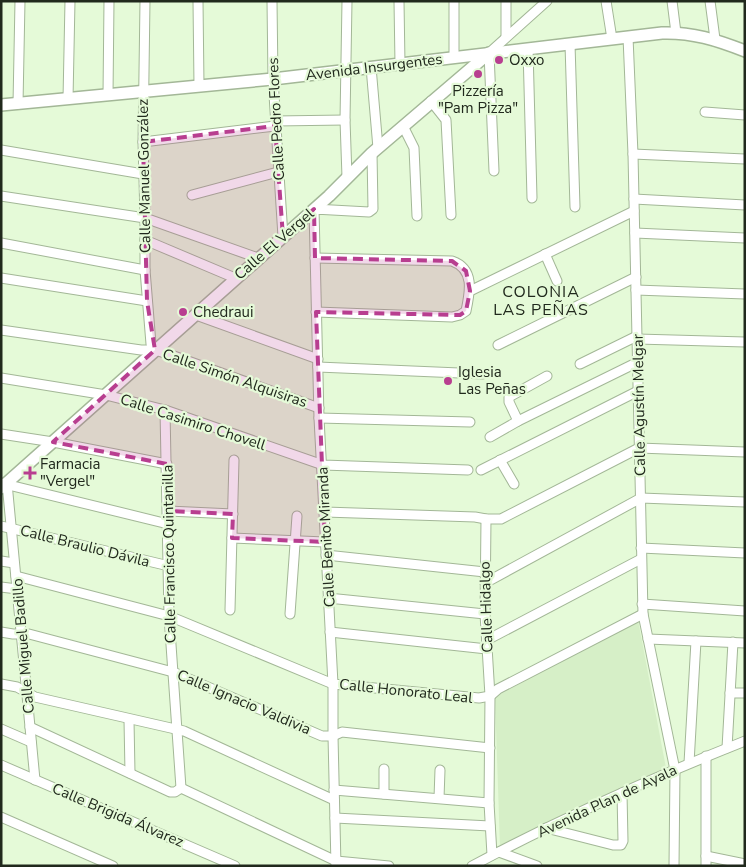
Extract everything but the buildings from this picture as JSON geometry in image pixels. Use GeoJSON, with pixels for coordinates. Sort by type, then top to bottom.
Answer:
{"type":"FeatureCollection","features":[{"type":"Feature","properties":{"kind":"street"},"geometry":{"type":"LineString","coordinates":[[18,104],[20,1]]}},
{"type":"Feature","properties":{"kind":"street"},"geometry":{"type":"LineString","coordinates":[[68,99],[70,1]]}},
{"type":"Feature","properties":{"kind":"street"},"geometry":{"type":"LineString","coordinates":[[108,95],[109,1]]}},
{"type":"Feature","properties":{"kind":"street","name":"Calle Manuel González"},"geometry":{"type":"LineString","coordinates":[[145,1],[143,92],[145,270],[151,344],[155,350]]}},
{"type":"Feature","properties":{"kind":"street"},"geometry":{"type":"LineString","coordinates":[[198,1],[199,86]]}},
{"type":"Feature","properties":{"kind":"street","name":"Calle Pedro Flores"},"geometry":{"type":"LineString","coordinates":[[272,1],[275,123],[283,237]]}},
{"type":"Feature","properties":{"kind":"street"},"geometry":{"type":"LineString","coordinates":[[347,1],[345,120],[347,177]]}},
{"type":"Feature","properties":{"kind":"street"},"geometry":{"type":"LineString","coordinates":[[399,1],[400,64]]}},
{"type":"Feature","properties":{"kind":"street"},"geometry":{"type":"LineString","coordinates":[[454,1],[454,58]]}},
{"type":"Feature","properties":{"kind":"street"},"geometry":{"type":"LineString","coordinates":[[506,1],[506,38]]}},
{"type":"Feature","properties":{"kind":"street","name":"Calle El Vergel"},"geometry":{"type":"LineString","coordinates":[[3,485],[283,237],[431,101],[548,1]]}},
{"type":"Feature","properties":{"kind":"street"},"geometry":{"type":"LineString","coordinates":[[606,1],[612,39]]}},
{"type":"Feature","properties":{"kind":"street"},"geometry":{"type":"LineString","coordinates":[[672,1],[676,33]]}},
{"type":"Feature","properties":{"kind":"street"},"geometry":{"type":"LineString","coordinates":[[710,1],[715,40]]}},
{"type":"Feature","properties":{"kind":"street","name":"Avenida Insurgentes"},"geometry":{"type":"LineString","coordinates":[[1,105],[273,79],[676,33],[715,40],[745,51]]}},
{"type":"Feature","properties":{"kind":"street","name":"Calle Agustín Melgar"},"geometry":{"type":"LineString","coordinates":[[628,37],[635,233],[642,609],[675,770],[674,866]]}},
{"type":"Feature","properties":{"kind":"street"},"geometry":{"type":"LineString","coordinates":[[570,44],[575,207]]}},
{"type":"Feature","properties":{"kind":"street"},"geometry":{"type":"LineString","coordinates":[[528,49],[532,198]]}},
{"type":"Feature","properties":{"kind":"street"},"geometry":{"type":"LineString","coordinates":[[488,53],[494,171]]}},
{"type":"Feature","properties":{"kind":"street"},"geometry":{"type":"LineString","coordinates":[[314,209],[369,212],[373,209],[375,151],[371,67]]}},
{"type":"Feature","properties":{"kind":"street"},"geometry":{"type":"LineString","coordinates":[[431,101],[446,120],[451,215]]}},
{"type":"Feature","properties":{"kind":"street"},"geometry":{"type":"LineString","coordinates":[[705,112],[745,115]]}},
{"type":"Feature","properties":{"kind":"street"},"geometry":{"type":"LineString","coordinates":[[143,142],[275,123],[345,120]]}},
{"type":"Feature","properties":{"kind":"street"},"geometry":{"type":"LineString","coordinates":[[403,126],[414,148],[417,216]]}},
{"type":"Feature","properties":{"kind":"street"},"geometry":{"type":"LineString","coordinates":[[1,150],[143,174]]}},
{"type":"Feature","properties":{"kind":"street"},"geometry":{"type":"LineString","coordinates":[[633,154],[745,159]]}},
{"type":"Feature","properties":{"kind":"street"},"geometry":{"type":"LineString","coordinates":[[192,195],[278,172]]}},
{"type":"Feature","properties":{"kind":"street"},"geometry":{"type":"LineString","coordinates":[[1,196],[145,218],[258,258]]}},
{"type":"Feature","properties":{"kind":"street"},"geometry":{"type":"LineString","coordinates":[[634,200],[745,205]]}},
{"type":"Feature","properties":{"kind":"street","name":"Calle Benito Miranda"},"geometry":{"type":"LineString","coordinates":[[314,209],[319,418],[333,684],[332,736],[336,863]]}},
{"type":"Feature","properties":{"kind":"street"},"geometry":{"type":"LineString","coordinates":[[470,291],[634,211]]}},
{"type":"Feature","properties":{"kind":"street"},"geometry":{"type":"LineString","coordinates":[[635,233],[745,238]]}},
{"type":"Feature","properties":{"kind":"street"},"geometry":{"type":"LineString","coordinates":[[145,240],[235,278]]}},
{"type":"Feature","properties":{"kind":"street"},"geometry":{"type":"LineString","coordinates":[[1,243],[145,270]]}},
{"type":"Feature","properties":{"kind":"street"},"geometry":{"type":"LineString","coordinates":[[545,254],[558,281]]}},
{"type":"Feature","properties":{"kind":"street"},"geometry":{"type":"LineString","coordinates":[[315,258],[452,261],[460,264],[466,271],[470,291],[466,311],[452,317],[316,312]]}},
{"type":"Feature","properties":{"kind":"street"},"geometry":{"type":"LineString","coordinates":[[498,345],[636,277]]}},
{"type":"Feature","properties":{"kind":"street"},"geometry":{"type":"LineString","coordinates":[[1,278],[147,301]]}},
{"type":"Feature","properties":{"kind":"street"},"geometry":{"type":"LineString","coordinates":[[636,290],[745,294]]}},
{"type":"Feature","properties":{"kind":"street"},"geometry":{"type":"LineString","coordinates":[[196,315],[318,363],[484,374]]}},
{"type":"Feature","properties":{"kind":"street","name":"Calle Simón Alquisiras"},"geometry":{"type":"LineString","coordinates":[[1,330],[141,350],[155,350],[319,408]]}},
{"type":"Feature","properties":{"kind":"street"},"geometry":{"type":"LineString","coordinates":[[580,364],[637,338],[745,342]]}},
{"type":"Feature","properties":{"kind":"street"},"geometry":{"type":"LineString","coordinates":[[490,437],[518,421],[638,362]]}},
{"type":"Feature","properties":{"kind":"street"},"geometry":{"type":"LineString","coordinates":[[518,421],[509,402],[509,397],[546,376]]}},
{"type":"Feature","properties":{"kind":"street","name":"Calle Casimiro Chovell"},"geometry":{"type":"LineString","coordinates":[[1,378],[106,394],[165,410],[322,465],[468,470]]}},
{"type":"Feature","properties":{"kind":"street"},"geometry":{"type":"LineString","coordinates":[[481,470],[638,391]]}},
{"type":"Feature","properties":{"kind":"street","name":"Calle Francisco Quintanilla"},"geometry":{"type":"LineString","coordinates":[[165,410],[169,616],[181,788]]}},
{"type":"Feature","properties":{"kind":"street"},"geometry":{"type":"LineString","coordinates":[[319,418],[470,422]]}},
{"type":"Feature","properties":{"kind":"street"},"geometry":{"type":"LineString","coordinates":[[1,434],[167,464]]}},
{"type":"Feature","properties":{"kind":"street"},"geometry":{"type":"LineString","coordinates":[[325,512],[501,519],[639,448],[745,452]]}},
{"type":"Feature","properties":{"kind":"street"},"geometry":{"type":"LineString","coordinates":[[230,610],[234,460]]}},
{"type":"Feature","properties":{"kind":"street"},"geometry":{"type":"LineString","coordinates":[[500,460],[514,484]]}},
{"type":"Feature","properties":{"kind":"street"},"geometry":{"type":"LineString","coordinates":[[3,485],[168,524]]}},
{"type":"Feature","properties":{"kind":"street","name":"Calle Miguel Badillo"},"geometry":{"type":"LineString","coordinates":[[3,485],[11,528],[35,780]]}},
{"type":"Feature","properties":{"kind":"street"},"geometry":{"type":"LineString","coordinates":[[485,583],[641,498],[745,502]]}},
{"type":"Feature","properties":{"kind":"street"},"geometry":{"type":"LineString","coordinates":[[168,512],[233,514]]}},
{"type":"Feature","properties":{"kind":"street"},"geometry":{"type":"LineString","coordinates":[[290,614],[297,516]]}},
{"type":"Feature","properties":{"kind":"street","name":"Calle Hidalgo"},"geometry":{"type":"LineString","coordinates":[[486,519],[485,614],[490,696],[490,826],[496,853]]}},
{"type":"Feature","properties":{"kind":"street","name":"Calle Braulio Dávila"},"geometry":{"type":"LineString","coordinates":[[1,526],[169,566]]}},
{"type":"Feature","properties":{"kind":"street"},"geometry":{"type":"LineString","coordinates":[[232,538],[325,542]]}},
{"type":"Feature","properties":{"kind":"street"},"geometry":{"type":"LineString","coordinates":[[641,548],[745,553]]}},
{"type":"Feature","properties":{"kind":"street"},"geometry":{"type":"LineString","coordinates":[[326,555],[485,572]]}},
{"type":"Feature","properties":{"kind":"street"},"geometry":{"type":"LineString","coordinates":[[330,632],[487,645],[641,559]]}},
{"type":"Feature","properties":{"kind":"street"},"geometry":{"type":"LineString","coordinates":[[1,560],[14,562]]}},
{"type":"Feature","properties":{"kind":"street","name":"Calle Honorato Leal"},"geometry":{"type":"LineString","coordinates":[[16,576],[169,616],[333,684],[479,698],[490,696],[498,689],[642,609]]}},
{"type":"Feature","properties":{"kind":"street"},"geometry":{"type":"LineString","coordinates":[[1,587],[17,589]]}},
{"type":"Feature","properties":{"kind":"street"},"geometry":{"type":"LineString","coordinates":[[328,598],[485,614]]}},
{"type":"Feature","properties":{"kind":"street"},"geometry":{"type":"LineString","coordinates":[[642,609],[745,611]]}},
{"type":"Feature","properties":{"kind":"street","name":"Calle Ignacio Valdivia"},"geometry":{"type":"LineString","coordinates":[[1,632],[29,634],[173,672],[322,736],[332,736],[342,732],[490,748]]}},
{"type":"Feature","properties":{"kind":"street"},"geometry":{"type":"LineString","coordinates":[[648,639],[745,643]]}},
{"type":"Feature","properties":{"kind":"street"},"geometry":{"type":"LineString","coordinates":[[689,763],[696,641]]}},
{"type":"Feature","properties":{"kind":"street"},"geometry":{"type":"LineString","coordinates":[[727,748],[733,642]]}},
{"type":"Feature","properties":{"kind":"street"},"geometry":{"type":"LineString","coordinates":[[1,684],[26,691],[35,697],[129,720],[184,731],[334,795],[384,794],[490,803]]}},
{"type":"Feature","properties":{"kind":"street"},"geometry":{"type":"LineString","coordinates":[[730,693],[745,693]]}},
{"type":"Feature","properties":{"kind":"street"},"geometry":{"type":"LineString","coordinates":[[129,720],[130,774]]}},
{"type":"Feature","properties":{"kind":"street"},"geometry":{"type":"LineString","coordinates":[[30,727],[170,792],[175,792],[181,788],[336,863],[389,866]]}},
{"type":"Feature","properties":{"kind":"street"},"geometry":{"type":"LineString","coordinates":[[1,729],[31,742]]}},
{"type":"Feature","properties":{"kind":"street","name":"Avenida Plan de Ayala"},"geometry":{"type":"LineString","coordinates":[[472,866],[546,828],[622,793],[689,763],[745,742]]}},
{"type":"Feature","properties":{"kind":"street"},"geometry":{"type":"LineString","coordinates":[[706,756],[706,866]]}},
{"type":"Feature","properties":{"kind":"street","name":"Calle Brigida Álvarez"},"geometry":{"type":"LineString","coordinates":[[1,765],[235,866]]}},
{"type":"Feature","properties":{"kind":"street"},"geometry":{"type":"LineString","coordinates":[[384,769],[384,794]]}},
{"type":"Feature","properties":{"kind":"street"},"geometry":{"type":"LineString","coordinates":[[439,798],[440,770]]}},
{"type":"Feature","properties":{"kind":"street"},"geometry":{"type":"LineString","coordinates":[[546,828],[613,845],[621,845],[623,841],[622,793]]}},
{"type":"Feature","properties":{"kind":"street"},"geometry":{"type":"LineString","coordinates":[[1,817],[113,866]]}},
{"type":"Feature","properties":{"kind":"street"},"geometry":{"type":"LineString","coordinates":[[335,818],[490,826]]}},
{"type":"Feature","properties":{"kind":"street"},"geometry":{"type":"LineString","coordinates":[[496,853],[537,866]]}},
{"type":"Feature","properties":{"kind":"street"},"geometry":{"type":"LineString","coordinates":[[706,856],[745,864]]}},
{"type":"Feature","properties":{"kind":"highlighted area"},"geometry":{"type":"Polygon","coordinates":[[[275,126],[283,237],[314,209],[315,258],[452,261],[466,271],[470,291],[466,311],[460,315],[316,312],[325,542],[232,538],[233,514],[168,511],[167,464],[53,442],[155,350],[147,301],[143,142],[275,126]]]}},
{"type":"Feature","properties":{"kind":"shaded area"},"geometry":{"type":"Polygon","coordinates":[[[638,620],[666,768],[500,847],[495,697],[638,620]]]}},
{"type":"Feature","properties":{"kind":"place","name":"Oxxo"},"geometry":{"type":"Point","coordinates":[499,60]}},
{"type":"Feature","properties":{"kind":"place","name":"Pizzería \"Pam Pizza\""},"geometry":{"type":"Point","coordinates":[478,74]}},
{"type":"Feature","properties":{"kind":"place","name":"Chedraui"},"geometry":{"type":"Point","coordinates":[183,312]}},
{"type":"Feature","properties":{"kind":"place","name":"Iglesia Las Peñas"},"geometry":{"type":"Point","coordinates":[448,381]}},
{"type":"Feature","properties":{"kind":"place","name":"Farmacia \"Vergel\""},"geometry":{"type":"Point","coordinates":[30,473]}},
{"type":"Feature","properties":{"kind":"district","name":"COLONIA LAS PEÑAS"},"geometry":{"type":"Point","coordinates":[541,300]}}]}
